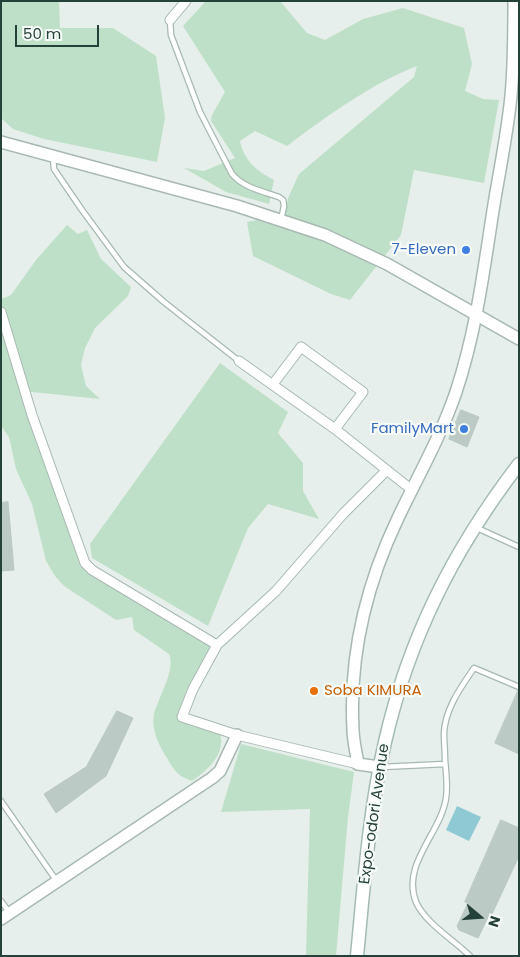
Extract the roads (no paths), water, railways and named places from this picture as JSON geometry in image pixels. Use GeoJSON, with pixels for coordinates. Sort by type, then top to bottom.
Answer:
{"type":"FeatureCollection","features":[{"type":"Feature","properties":{"kind":"main road","name":"Expo-odori Avenue"},"geometry":{"type":"LineString","coordinates":[[357,956],[380,767],[386,736],[400,686],[419,633],[440,586],[474,526],[519,464]]}},
{"type":"Feature","properties":{"kind":"street"},"geometry":{"type":"LineString","coordinates":[[170,20],[186,1]]}},
{"type":"Feature","properties":{"kind":"street"},"geometry":{"type":"LineString","coordinates":[[358,764],[353,728],[353,692],[362,625],[370,591],[395,525],[440,431],[456,392],[476,314],[511,97],[515,42],[514,1]]}},
{"type":"Feature","properties":{"kind":"street"},"geometry":{"type":"LineString","coordinates":[[1,142],[237,206],[325,235],[388,264],[519,339]]}},
{"type":"Feature","properties":{"kind":"street"},"geometry":{"type":"LineString","coordinates":[[1,312],[32,415],[85,563],[92,570],[217,645]]}},
{"type":"Feature","properties":{"kind":"street"},"geometry":{"type":"LineString","coordinates":[[273,384],[300,347],[363,392],[335,429]]}},
{"type":"Feature","properties":{"kind":"street"},"geometry":{"type":"LineString","coordinates":[[239,360],[335,429],[412,490]]}},
{"type":"Feature","properties":{"kind":"street"},"geometry":{"type":"LineString","coordinates":[[380,767],[358,764],[237,735],[182,717],[217,645],[276,591],[343,514],[387,470]]}},
{"type":"Feature","properties":{"kind":"street"},"geometry":{"type":"LineString","coordinates":[[5,916],[220,771],[237,735]]}},
{"type":"Feature","properties":{"kind":"lane"},"geometry":{"type":"LineString","coordinates":[[170,20],[171,35],[200,112],[232,174],[238,181],[283,200],[284,206],[281,220]]}},
{"type":"Feature","properties":{"kind":"lane"},"geometry":{"type":"LineString","coordinates":[[52,156],[54,169],[124,267],[164,302],[239,360]]}},
{"type":"Feature","properties":{"kind":"lane"},"geometry":{"type":"LineString","coordinates":[[474,526],[519,547]]}},
{"type":"Feature","properties":{"kind":"lane"},"geometry":{"type":"LineString","coordinates":[[470,955],[422,913],[416,902],[413,888],[419,859],[439,818],[446,798],[444,731],[456,694],[474,668],[519,687]]}},
{"type":"Feature","properties":{"kind":"lane"},"geometry":{"type":"LineString","coordinates":[[380,767],[446,764]]}},
{"type":"Feature","properties":{"kind":"lane"},"geometry":{"type":"LineString","coordinates":[[1,801],[56,882]]}},
{"type":"Feature","properties":{"kind":"lane"},"geometry":{"type":"LineString","coordinates":[[1,901],[5,916]]}},
{"type":"Feature","properties":{"kind":"water"},"geometry":{"type":"Polygon","coordinates":[[[457,806],[481,817],[469,841],[446,830],[457,806]]]}},
{"type":"Feature","properties":{"kind":"place","name":"7-Eleven"},"geometry":{"type":"Point","coordinates":[466,250]}},
{"type":"Feature","properties":{"kind":"place","name":"FamilyMart"},"geometry":{"type":"Point","coordinates":[464,429]}},
{"type":"Feature","properties":{"kind":"place","name":"Soba KIMURA"},"geometry":{"type":"Point","coordinates":[314,691]}}]}
